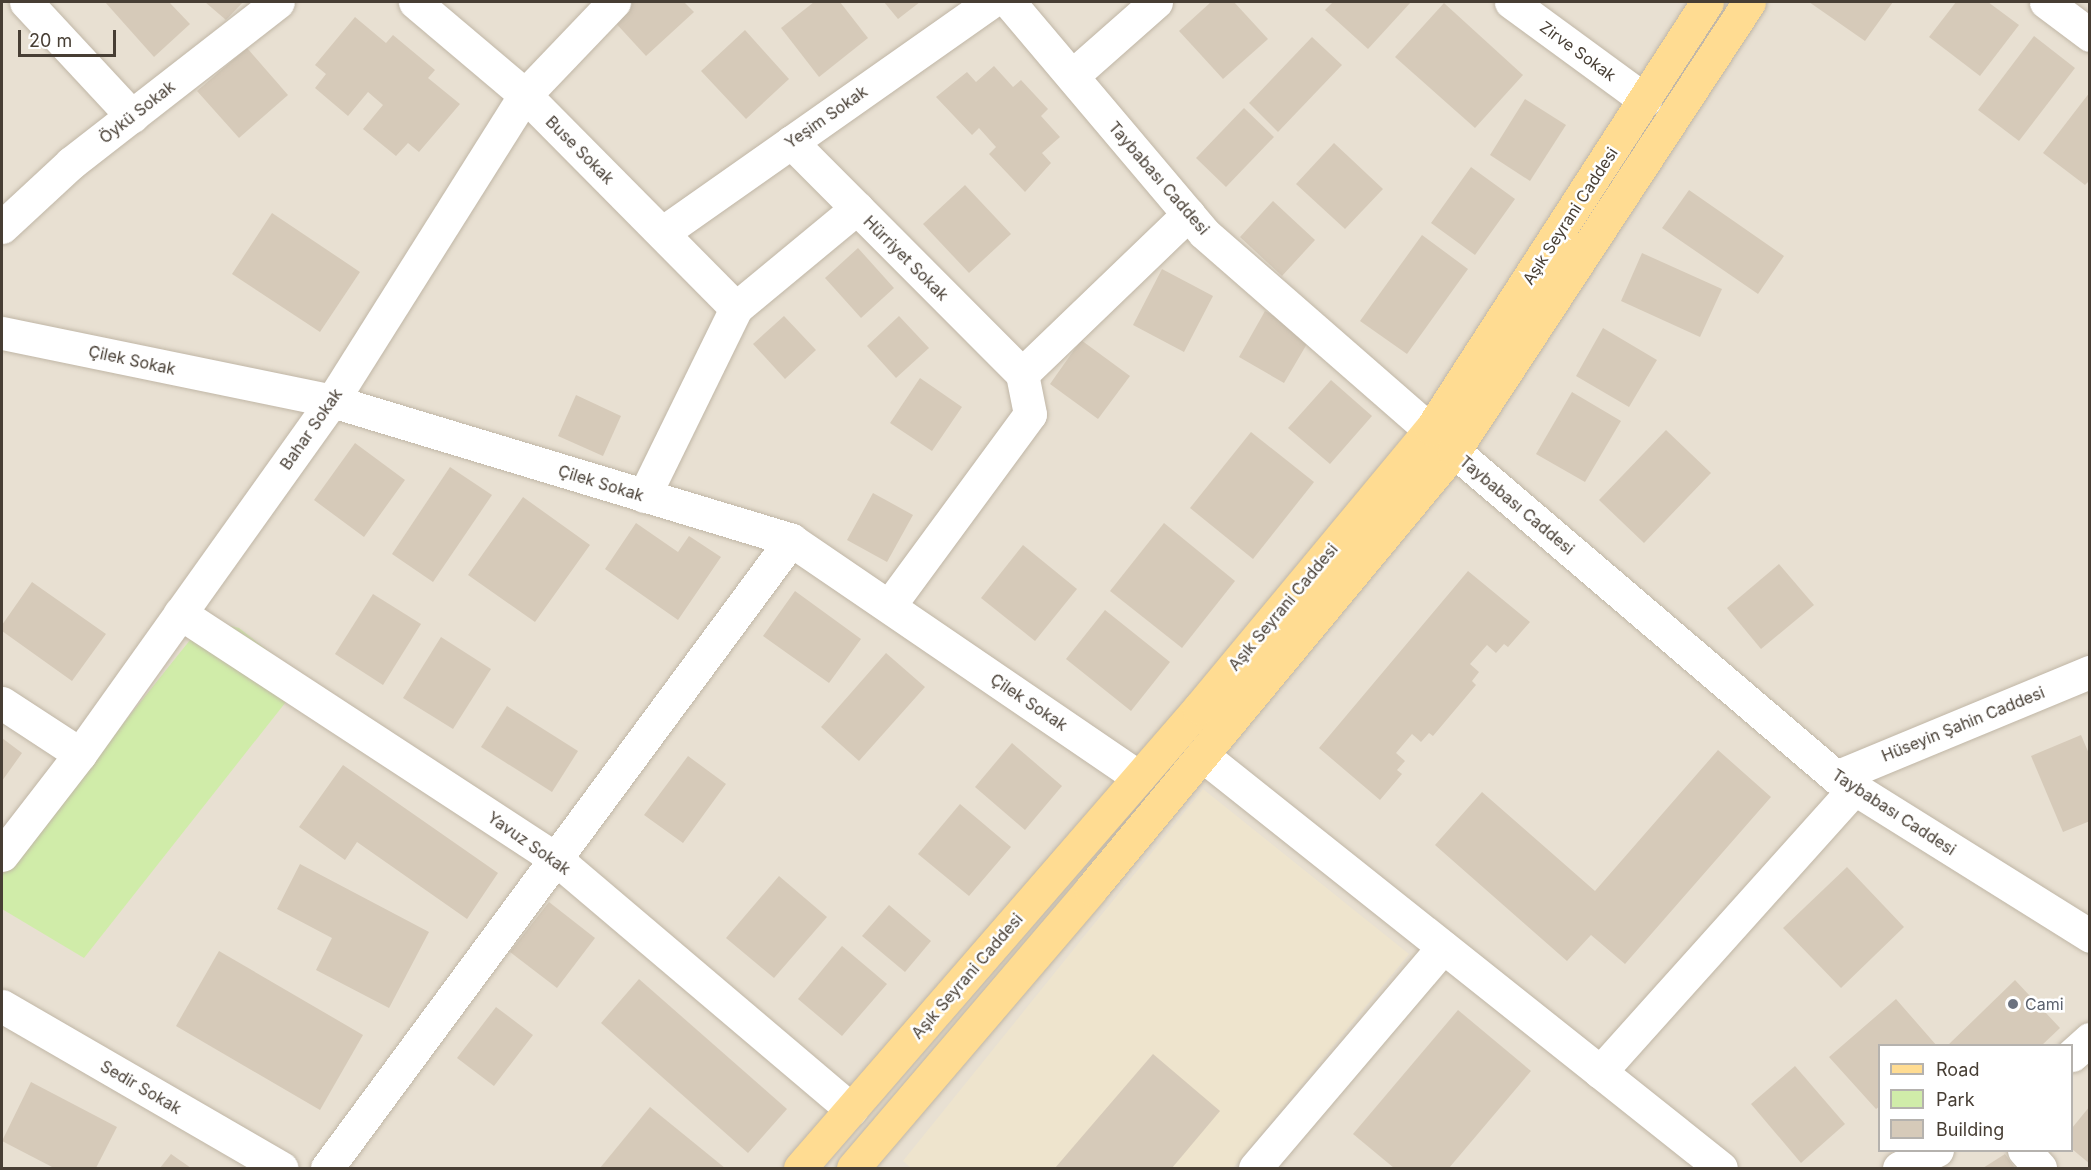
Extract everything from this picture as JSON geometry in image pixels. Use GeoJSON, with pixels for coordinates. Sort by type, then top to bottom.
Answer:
{"type":"FeatureCollection","features":[{"type":"Feature","properties":{"kind":"main road","name":"Aşık Seyrani Caddesi"},"geometry":{"type":"LineString","coordinates":[[800,1168],[1138,777],[1431,429],[1707,2]]}},
{"type":"Feature","properties":{"kind":"main road"},"geometry":{"type":"LineString","coordinates":[[863,1165],[1454,451],[1749,2]]}},
{"type":"Feature","properties":{"kind":"street"},"geometry":{"type":"LineString","coordinates":[[26,2],[132,116]]}},
{"type":"Feature","properties":{"kind":"street","name":"Öykü Sokak"},"geometry":{"type":"LineString","coordinates":[[2,227],[71,163],[278,2]]}},
{"type":"Feature","properties":{"kind":"street","name":"Buse Sokak"},"geometry":{"type":"LineString","coordinates":[[415,2],[525,95],[736,308]]}},
{"type":"Feature","properties":{"kind":"street","name":"Bahar Sokak"},"geometry":{"type":"LineString","coordinates":[[2,855],[80,754],[332,401],[525,95],[614,2]]}},
{"type":"Feature","properties":{"kind":"street","name":"Yeşim Sokak"},"geometry":{"type":"LineString","coordinates":[[662,232],[991,2]]}},
{"type":"Feature","properties":{"kind":"street","name":"Taybabası Caddesi"},"geometry":{"type":"LineString","coordinates":[[1009,2],[1204,233],[1454,451],[1846,782],[2090,936]]}},
{"type":"Feature","properties":{"kind":"street"},"geometry":{"type":"LineString","coordinates":[[1072,76],[1156,2]]}},
{"type":"Feature","properties":{"kind":"street"},"geometry":{"type":"LineString","coordinates":[[2046,2],[2090,35]]}},
{"type":"Feature","properties":{"kind":"street","name":"Zirve Sokak"},"geometry":{"type":"LineString","coordinates":[[1519,4],[1645,100]]}},
{"type":"Feature","properties":{"kind":"street","name":"Hürriyet Sokak"},"geometry":{"type":"LineString","coordinates":[[791,142],[1022,375]]}},
{"type":"Feature","properties":{"kind":"street"},"geometry":{"type":"LineString","coordinates":[[644,496],[736,308],[857,208]]}},
{"type":"Feature","properties":{"kind":"street"},"geometry":{"type":"LineString","coordinates":[[889,606],[1030,414],[1022,375],[1188,214]]}},
{"type":"Feature","properties":{"kind":"street","name":"Çilek Sokak"},"geometry":{"type":"LineString","coordinates":[[2,333],[332,401],[791,540],[1138,777]]}},
{"type":"Feature","properties":{"kind":"street"},"geometry":{"type":"LineString","coordinates":[[327,1168],[791,540]]}},
{"type":"Feature","properties":{"kind":"street","name":"Yavuz Sokak"},"geometry":{"type":"LineString","coordinates":[[180,613],[556,859],[851,1109]]}},
{"type":"Feature","properties":{"kind":"street","name":"Hüseyin Şahin Caddesi"},"geometry":{"type":"LineString","coordinates":[[1846,782],[2090,672]]}},
{"type":"Feature","properties":{"kind":"street"},"geometry":{"type":"LineString","coordinates":[[2,703],[80,754]]}},
{"type":"Feature","properties":{"kind":"street"},"geometry":{"type":"LineString","coordinates":[[1202,755],[1721,1168]]}},
{"type":"Feature","properties":{"kind":"street"},"geometry":{"type":"LineString","coordinates":[[1600,1072],[1846,782]]}},
{"type":"Feature","properties":{"kind":"street"},"geometry":{"type":"LineString","coordinates":[[1255,1168],[1443,947]]}},
{"type":"Feature","properties":{"kind":"street","name":"Sedir Sokak"},"geometry":{"type":"LineString","coordinates":[[5,1014],[281,1168]]}},
{"type":"Feature","properties":{"kind":"street"},"geometry":{"type":"LineString","coordinates":[[2073,1054],[2090,1039]]}},
{"type":"Feature","properties":{"kind":"street"},"geometry":{"type":"LineString","coordinates":[[1899,1168],[1932,1152]]}},
{"type":"Feature","properties":{"kind":"street"},"geometry":{"type":"LineString","coordinates":[[2026,1152],[2040,1168]]}},
{"type":"Feature","properties":{"kind":"shaded area"},"geometry":{"type":"Polygon","coordinates":[[[2,2],[2089,2],[2089,1168],[2,1168],[2,2]]]}},
{"type":"Feature","properties":{"kind":"shaded area"},"geometry":{"type":"Polygon","coordinates":[[[1203,789],[1409,954],[1233,1168],[911,1168],[903,1161],[1203,789]]]}},
{"type":"Feature","properties":{"kind":"green space"},"geometry":{"type":"Polygon","coordinates":[[[206,620],[239,628],[304,679],[84,958],[2,909],[2,875],[206,620]]]}},
{"type":"Feature","properties":{"kind":"building"},"geometry":{"type":"Polygon","coordinates":[[[105,2],[169,2],[190,24],[154,57],[105,2]]]}},
{"type":"Feature","properties":{"kind":"building"},"geometry":{"type":"Polygon","coordinates":[[[205,2],[243,2],[226,20],[205,2]]]}},
{"type":"Feature","properties":{"kind":"building"},"geometry":{"type":"Polygon","coordinates":[[[631,2],[684,2],[694,12],[646,56],[612,19],[631,2]]]}},
{"type":"Feature","properties":{"kind":"building"},"geometry":{"type":"Polygon","coordinates":[[[814,2],[840,2],[868,38],[819,77],[781,28],[814,2]]]}},
{"type":"Feature","properties":{"kind":"building"},"geometry":{"type":"Polygon","coordinates":[[[884,2],[920,2],[898,19],[884,2]]]}},
{"type":"Feature","properties":{"kind":"building"},"geometry":{"type":"Polygon","coordinates":[[[1211,2],[1234,2],[1268,39],[1223,79],[1179,31],[1211,2]]]}},
{"type":"Feature","properties":{"kind":"building"},"geometry":{"type":"Polygon","coordinates":[[[1333,2],[1411,2],[1368,49],[1325,10],[1333,2]]]}},
{"type":"Feature","properties":{"kind":"building"},"geometry":{"type":"Polygon","coordinates":[[[1809,2],[1893,2],[1865,41],[1809,2]]]}},
{"type":"Feature","properties":{"kind":"building"},"geometry":{"type":"Polygon","coordinates":[[[1956,2],[1988,2],[2019,25],[1980,76],[1929,37],[1956,2]]]}},
{"type":"Feature","properties":{"kind":"building"},"geometry":{"type":"Polygon","coordinates":[[[1444,3],[1523,75],[1475,128],[1395,57],[1444,3]]]}},
{"type":"Feature","properties":{"kind":"building"},"geometry":{"type":"Polygon","coordinates":[[[355,17],[386,43],[393,35],[435,70],[428,78],[460,104],[419,152],[408,143],[396,156],[363,129],[383,105],[368,92],[348,116],[315,88],[326,74],[315,65],[355,17]]]}},
{"type":"Feature","properties":{"kind":"building"},"geometry":{"type":"Polygon","coordinates":[[[745,30],[789,79],[746,119],[701,71],[745,30]]]}},
{"type":"Feature","properties":{"kind":"building"},"geometry":{"type":"Polygon","coordinates":[[[2034,36],[2075,68],[2019,141],[1978,110],[2034,36]]]}},
{"type":"Feature","properties":{"kind":"building"},"geometry":{"type":"Polygon","coordinates":[[[1312,37],[1342,65],[1278,132],[1249,103],[1312,37]]]}},
{"type":"Feature","properties":{"kind":"building"},"geometry":{"type":"Polygon","coordinates":[[[247,48],[288,95],[239,138],[197,91],[247,48]]]}},
{"type":"Feature","properties":{"kind":"building"},"geometry":{"type":"Polygon","coordinates":[[[994,66],[1013,87],[1021,80],[1048,109],[1041,116],[1060,137],[1042,153],[1051,163],[1025,192],[989,154],[996,147],[979,128],[972,135],[936,97],[967,72],[976,82],[994,66]]]}},
{"type":"Feature","properties":{"kind":"building"},"geometry":{"type":"Polygon","coordinates":[[[2090,92],[2090,180],[2085,185],[2043,153],[2090,92]]]}},
{"type":"Feature","properties":{"kind":"building"},"geometry":{"type":"Polygon","coordinates":[[[1525,99],[1566,125],[1530,181],[1490,155],[1525,99]]]}},
{"type":"Feature","properties":{"kind":"building"},"geometry":{"type":"Polygon","coordinates":[[[1244,108],[1274,137],[1226,187],[1196,158],[1244,108]]]}},
{"type":"Feature","properties":{"kind":"building"},"geometry":{"type":"Polygon","coordinates":[[[1334,143],[1383,189],[1345,229],[1296,184],[1334,143]]]}},
{"type":"Feature","properties":{"kind":"building"},"geometry":{"type":"Polygon","coordinates":[[[1471,167],[1515,199],[1475,255],[1431,223],[1471,167]]]}},
{"type":"Feature","properties":{"kind":"building"},"geometry":{"type":"Polygon","coordinates":[[[965,185],[1011,234],[969,273],[923,224],[965,185]]]}},
{"type":"Feature","properties":{"kind":"building"},"geometry":{"type":"Polygon","coordinates":[[[1689,190],[1784,256],[1758,294],[1662,228],[1689,190]]]}},
{"type":"Feature","properties":{"kind":"building"},"geometry":{"type":"Polygon","coordinates":[[[1273,201],[1315,240],[1282,276],[1240,237],[1273,201]]]}},
{"type":"Feature","properties":{"kind":"building"},"geometry":{"type":"Polygon","coordinates":[[[272,213],[360,272],[320,332],[232,274],[272,213]]]}},
{"type":"Feature","properties":{"kind":"building"},"geometry":{"type":"Polygon","coordinates":[[[1422,235],[1468,269],[1407,354],[1360,321],[1422,235]]]}},
{"type":"Feature","properties":{"kind":"building"},"geometry":{"type":"Polygon","coordinates":[[[858,248],[894,288],[861,318],[825,278],[858,248]]]}},
{"type":"Feature","properties":{"kind":"building"},"geometry":{"type":"Polygon","coordinates":[[[1642,253],[1722,289],[1700,337],[1621,301],[1642,253]]]}},
{"type":"Feature","properties":{"kind":"building"},"geometry":{"type":"Polygon","coordinates":[[[1162,269],[1213,296],[1184,352],[1133,325],[1162,269]]]}},
{"type":"Feature","properties":{"kind":"building"},"geometry":{"type":"Polygon","coordinates":[[[1265,311],[1311,337],[1284,383],[1239,357],[1265,311]]]}},
{"type":"Feature","properties":{"kind":"building"},"geometry":{"type":"Polygon","coordinates":[[[784,316],[816,350],[785,379],[753,344],[784,316]]]}},
{"type":"Feature","properties":{"kind":"building"},"geometry":{"type":"Polygon","coordinates":[[[899,316],[929,348],[896,378],[867,346],[899,316]]]}},
{"type":"Feature","properties":{"kind":"building"},"geometry":{"type":"Polygon","coordinates":[[[1603,328],[1657,360],[1629,407],[1576,376],[1603,328]]]}},
{"type":"Feature","properties":{"kind":"building"},"geometry":{"type":"Polygon","coordinates":[[[1081,340],[1130,376],[1098,419],[1050,384],[1081,340]]]}},
{"type":"Feature","properties":{"kind":"building"},"geometry":{"type":"Polygon","coordinates":[[[920,378],[962,407],[932,451],[890,423],[920,378]]]}},
{"type":"Feature","properties":{"kind":"building"},"geometry":{"type":"Polygon","coordinates":[[[1331,380],[1372,416],[1330,464],[1288,428],[1331,380]]]}},
{"type":"Feature","properties":{"kind":"building"},"geometry":{"type":"Polygon","coordinates":[[[1572,392],[1621,421],[1585,482],[1536,454],[1572,392]]]}},
{"type":"Feature","properties":{"kind":"building"},"geometry":{"type":"Polygon","coordinates":[[[576,395],[621,416],[603,456],[558,436],[576,395]]]}},
{"type":"Feature","properties":{"kind":"building"},"geometry":{"type":"Polygon","coordinates":[[[1666,430],[1711,473],[1644,543],[1599,500],[1666,430]]]}},
{"type":"Feature","properties":{"kind":"building"},"geometry":{"type":"Polygon","coordinates":[[[1251,432],[1314,482],[1253,559],[1190,508],[1251,432]]]}},
{"type":"Feature","properties":{"kind":"building"},"geometry":{"type":"Polygon","coordinates":[[[355,443],[405,480],[364,537],[314,500],[355,443]]]}},
{"type":"Feature","properties":{"kind":"building"},"geometry":{"type":"Polygon","coordinates":[[[450,467],[492,495],[433,582],[392,554],[450,467]]]}},
{"type":"Feature","properties":{"kind":"building"},"geometry":{"type":"Polygon","coordinates":[[[873,493],[913,515],[887,562],[847,540],[873,493]]]}},
{"type":"Feature","properties":{"kind":"building"},"geometry":{"type":"Polygon","coordinates":[[[523,497],[590,545],[535,622],[468,575],[523,497]]]}},
{"type":"Feature","properties":{"kind":"building"},"geometry":{"type":"Polygon","coordinates":[[[636,523],[678,552],[689,536],[721,557],[678,620],[605,569],[636,523]]]}},
{"type":"Feature","properties":{"kind":"building"},"geometry":{"type":"Polygon","coordinates":[[[1164,523],[1235,581],[1182,648],[1110,591],[1164,523]]]}},
{"type":"Feature","properties":{"kind":"building"},"geometry":{"type":"Polygon","coordinates":[[[1023,545],[1077,589],[1035,641],[981,598],[1023,545]]]}},
{"type":"Feature","properties":{"kind":"building"},"geometry":{"type":"Polygon","coordinates":[[[1779,564],[1814,605],[1761,649],[1727,608],[1779,564]]]}},
{"type":"Feature","properties":{"kind":"building"},"geometry":{"type":"Polygon","coordinates":[[[1468,571],[1530,622],[1508,647],[1504,644],[1496,653],[1487,645],[1470,664],[1479,672],[1472,681],[1476,685],[1433,736],[1429,733],[1421,742],[1412,734],[1396,753],[1405,761],[1397,770],[1402,774],[1380,800],[1319,748],[1468,571]]]}},
{"type":"Feature","properties":{"kind":"building"},"geometry":{"type":"Polygon","coordinates":[[[32,582],[106,634],[72,681],[2,631],[2,625],[32,582]]]}},
{"type":"Feature","properties":{"kind":"building"},"geometry":{"type":"Polygon","coordinates":[[[795,591],[861,639],[829,683],[763,636],[795,591]]]}},
{"type":"Feature","properties":{"kind":"building"},"geometry":{"type":"Polygon","coordinates":[[[373,594],[421,624],[383,685],[335,654],[373,594]]]}},
{"type":"Feature","properties":{"kind":"building"},"geometry":{"type":"Polygon","coordinates":[[[1105,610],[1170,662],[1131,711],[1066,659],[1105,610]]]}},
{"type":"Feature","properties":{"kind":"building"},"geometry":{"type":"Polygon","coordinates":[[[441,637],[491,669],[453,729],[403,698],[441,637]]]}},
{"type":"Feature","properties":{"kind":"building"},"geometry":{"type":"Polygon","coordinates":[[[886,653],[925,687],[859,761],[821,727],[886,653]]]}},
{"type":"Feature","properties":{"kind":"building"},"geometry":{"type":"Polygon","coordinates":[[[507,706],[578,751],[552,792],[481,747],[507,706]]]}},
{"type":"Feature","properties":{"kind":"building"},"geometry":{"type":"Polygon","coordinates":[[[2081,735],[2090,756],[2090,821],[2063,832],[2031,756],[2081,735]]]}},
{"type":"Feature","properties":{"kind":"building"},"geometry":{"type":"Polygon","coordinates":[[[2,738],[22,753],[2,781],[2,738]]]}},
{"type":"Feature","properties":{"kind":"building"},"geometry":{"type":"Polygon","coordinates":[[[1012,743],[1062,786],[1025,830],[975,787],[1012,743]]]}},
{"type":"Feature","properties":{"kind":"building"},"geometry":{"type":"Polygon","coordinates":[[[1718,750],[1771,797],[1625,964],[1591,935],[1567,961],[1435,845],[1482,792],[1595,891],[1718,750]]]}},
{"type":"Feature","properties":{"kind":"building"},"geometry":{"type":"Polygon","coordinates":[[[688,756],[726,784],[683,843],[644,815],[688,756]]]}},
{"type":"Feature","properties":{"kind":"building"},"geometry":{"type":"Polygon","coordinates":[[[343,765],[498,873],[467,919],[357,842],[345,860],[299,827],[343,765]]]}},
{"type":"Feature","properties":{"kind":"building"},"geometry":{"type":"Polygon","coordinates":[[[960,804],[1011,847],[969,896],[918,854],[960,804]]]}},
{"type":"Feature","properties":{"kind":"building"},"geometry":{"type":"Polygon","coordinates":[[[300,864],[429,932],[389,1008],[316,970],[332,938],[277,909],[300,864]]]}},
{"type":"Feature","properties":{"kind":"building"},"geometry":{"type":"Polygon","coordinates":[[[1847,867],[1904,927],[1841,988],[1783,928],[1847,867]]]}},
{"type":"Feature","properties":{"kind":"building"},"geometry":{"type":"Polygon","coordinates":[[[779,876],[827,917],[774,978],[726,938],[779,876]]]}},
{"type":"Feature","properties":{"kind":"building"},"geometry":{"type":"Polygon","coordinates":[[[549,902],[595,938],[557,988],[510,952],[549,902]]]}},
{"type":"Feature","properties":{"kind":"building"},"geometry":{"type":"Polygon","coordinates":[[[889,905],[931,941],[905,972],[862,936],[889,905]]]}},
{"type":"Feature","properties":{"kind":"building"},"geometry":{"type":"Polygon","coordinates":[[[842,946],[887,984],[842,1036],[798,999],[842,946]]]}},
{"type":"Feature","properties":{"kind":"building"},"geometry":{"type":"Polygon","coordinates":[[[219,951],[363,1035],[320,1110],[176,1026],[219,951]]]}},
{"type":"Feature","properties":{"kind":"building"},"geometry":{"type":"Polygon","coordinates":[[[639,979],[787,1109],[748,1153],[601,1023],[639,979]]]}},
{"type":"Feature","properties":{"kind":"building","name":"Cami"},"geometry":{"type":"Polygon","coordinates":[[[2015,980],[2060,1028],[2043,1044],[1949,1044],[2015,980]]]}},
{"type":"Feature","properties":{"kind":"building"},"geometry":{"type":"Polygon","coordinates":[[[1896,999],[1935,1044],[1878,1044],[1878,1108],[1876,1109],[1829,1057],[1896,999]]]}},
{"type":"Feature","properties":{"kind":"building"},"geometry":{"type":"Polygon","coordinates":[[[496,1007],[533,1035],[494,1086],[457,1058],[496,1007]]]}},
{"type":"Feature","properties":{"kind":"building"},"geometry":{"type":"Polygon","coordinates":[[[1458,1010],[1531,1071],[1449,1168],[1394,1168],[1353,1134],[1458,1010]]]}},
{"type":"Feature","properties":{"kind":"building"},"geometry":{"type":"Polygon","coordinates":[[[1153,1054],[1220,1111],[1172,1168],[1055,1168],[1153,1054]]]}},
{"type":"Feature","properties":{"kind":"building"},"geometry":{"type":"Polygon","coordinates":[[[1795,1066],[1845,1124],[1801,1163],[1751,1104],[1795,1066]]]}},
{"type":"Feature","properties":{"kind":"building"},"geometry":{"type":"Polygon","coordinates":[[[31,1082],[117,1127],[96,1168],[54,1168],[2,1141],[31,1082]]]}},
{"type":"Feature","properties":{"kind":"building"},"geometry":{"type":"Polygon","coordinates":[[[2090,1106],[2090,1164],[2073,1150],[2073,1127],[2090,1106]]]}},
{"type":"Feature","properties":{"kind":"building"},"geometry":{"type":"Polygon","coordinates":[[[650,1107],[725,1168],[600,1168],[650,1107]]]}},
{"type":"Feature","properties":{"kind":"building"},"geometry":{"type":"Polygon","coordinates":[[[171,1154],[191,1168],[160,1168],[171,1154]]]}},
{"type":"Feature","properties":{"kind":"building"},"geometry":{"type":"Polygon","coordinates":[[[2005,1154],[2015,1168],[1983,1168],[2005,1154]]]}},
{"type":"Feature","properties":{"kind":"place","name":"Cami"},"geometry":{"type":"Point","coordinates":[2013,1004]}}]}
